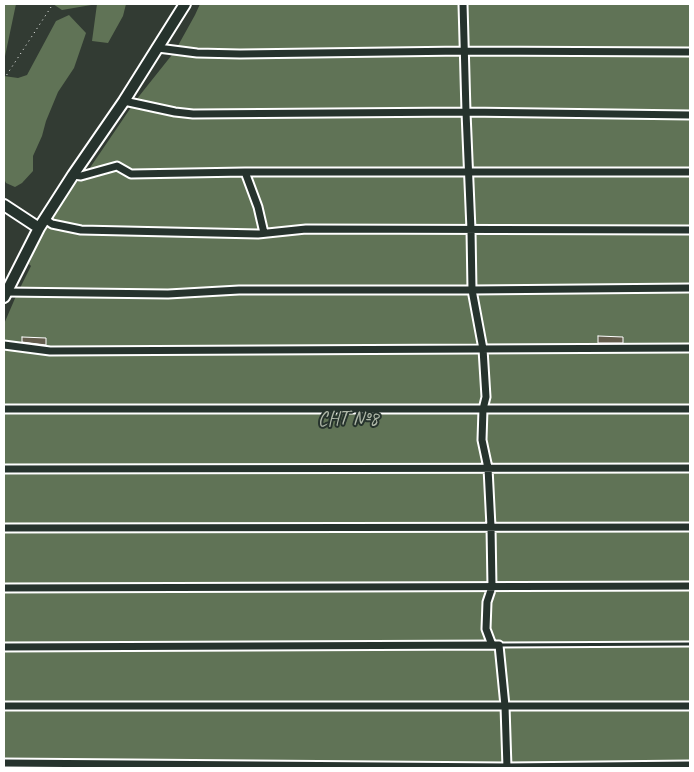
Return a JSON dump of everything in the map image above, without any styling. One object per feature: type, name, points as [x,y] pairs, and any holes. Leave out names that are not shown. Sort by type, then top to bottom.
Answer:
[{"type":"main road","points":[[5,295],[42,224],[73,174],[124,101],[186,4]]},
{"type":"main road","points":[[4,205],[42,224]]},
{"type":"street","points":[[463,4],[472,290],[483,349],[486,398],[483,409],[482,440],[488,468],[491,527],[492,587],[487,602],[486,629],[496,645],[505,706],[507,768]]},
{"type":"street","points":[[158,48],[197,53],[240,54],[464,51],[690,52]]},
{"type":"street","points":[[124,101],[193,114],[466,112],[690,115]]},
{"type":"street","points":[[73,174],[81,176],[117,166],[131,174],[245,172],[690,172]]},
{"type":"street","points":[[245,172],[258,207],[264,233]]},
{"type":"street","points":[[42,224],[52,224],[81,230],[264,233],[306,229],[690,230]]},
{"type":"street","points":[[5,295],[168,294],[239,290],[690,288]]},
{"type":"street","points":[[4,345],[50,351],[690,348]]},
{"type":"street","points":[[4,409],[690,410]]},
{"type":"street","points":[[4,469],[690,468]]},
{"type":"street","points":[[4,528],[690,527]]},
{"type":"street","points":[[4,588],[690,586]]},
{"type":"street","points":[[4,647],[496,645]]},
{"type":"street","points":[[4,706],[690,706]]},
{"type":"street","points":[[4,763],[507,768],[690,765]]},
{"type":"lane","points":[[496,645],[690,644]]},
{"type":"path","points":[[4,79],[53,4]]},
{"type":"green space","points":[[4,4],[16,4],[4,61]]},
{"type":"green space","points":[[53,4],[97,4],[62,10]]},
{"type":"green space","points":[[97,4],[126,4],[123,16],[108,43],[92,41]]},
{"type":"green space","name":"СНТ №8","points":[[200,4],[690,4],[690,768],[4,768],[4,324],[31,266],[29,264],[53,210],[72,186],[81,181],[136,100],[175,51]]},
{"type":"green space","points":[[69,15],[86,33],[74,68],[58,92],[46,121],[33,156],[33,171],[22,183],[15,187],[6,183],[4,179],[4,76],[18,78],[27,75],[56,21]]},
{"type":"building","points":[[598,336],[623,337],[623,343],[598,343]]},
{"type":"building","points":[[22,337],[46,338],[46,345],[22,342]]}]
